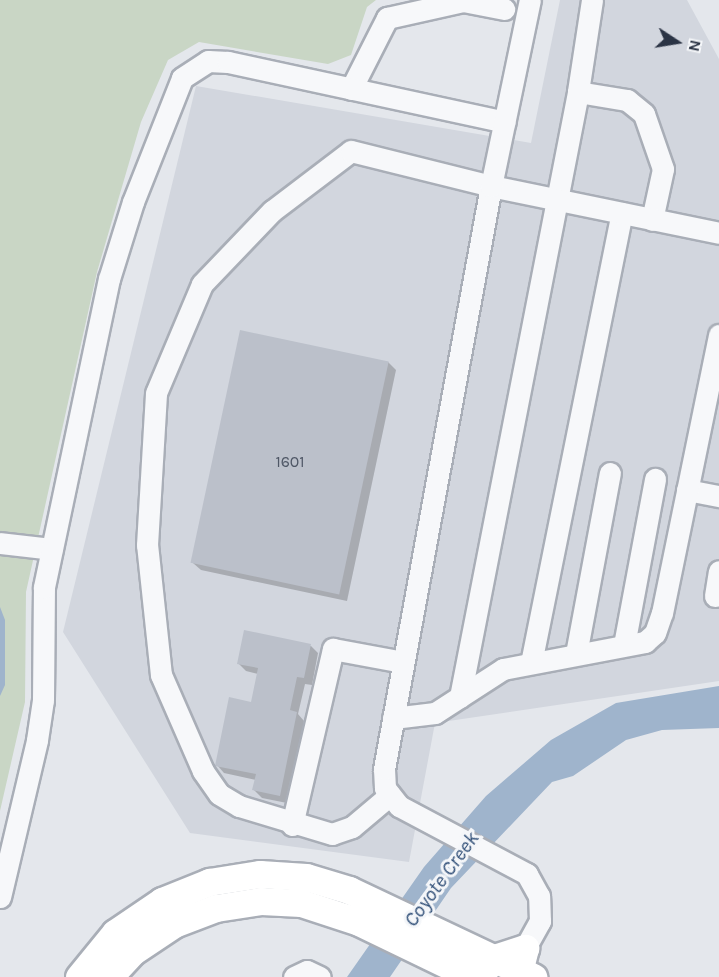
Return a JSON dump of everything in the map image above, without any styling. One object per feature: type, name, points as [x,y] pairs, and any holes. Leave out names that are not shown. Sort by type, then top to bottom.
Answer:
[{"type":"main road","points":[[83,975],[115,933],[138,915],[185,889],[209,882],[260,874],[306,877],[366,911],[487,968],[524,968]]},
{"type":"main road","points":[[109,977],[153,936],[216,908],[261,901],[292,902],[366,911]]},
{"type":"main road","points":[[439,947],[473,977]]},
{"type":"lane","points":[[524,968],[540,921],[539,897],[527,874],[502,858],[422,820],[399,806],[385,788],[384,769],[491,186],[530,0]]},
{"type":"lane","points":[[460,697],[554,199],[578,92],[592,0]]},
{"type":"lane","points":[[351,89],[387,18],[451,1],[508,4],[506,20],[523,33]]},
{"type":"lane","points":[[0,897],[37,740],[43,700],[44,587],[109,279],[133,202],[182,78],[208,61],[228,62],[505,122]]},
{"type":"lane","points":[[578,92],[627,100],[644,114],[663,169],[652,220]]},
{"type":"lane","points":[[390,795],[352,827],[332,834],[292,825],[219,794],[203,771],[161,675],[147,544],[156,393],[202,284],[272,211],[351,151],[491,186],[719,233]]},
{"type":"lane","points":[[531,663],[622,213]]},
{"type":"lane","points":[[393,718],[435,713],[503,669],[645,642],[655,633],[662,613],[719,335]]},
{"type":"lane","points":[[576,654],[610,473]]},
{"type":"lane","points":[[624,645],[656,479]]},
{"type":"lane","points":[[687,490],[719,496]]},
{"type":"lane","points":[[0,543],[52,549]]},
{"type":"lane","points":[[714,596],[719,571]]},
{"type":"lane","points":[[292,825],[333,649],[403,662]]},
{"type":"lane","points":[[294,977],[307,971],[320,977]]},
{"type":"shaded area","points":[[560,0],[687,0],[719,59],[719,681],[435,723],[409,862],[190,833],[63,632],[196,86],[531,143]]},
{"type":"green space","points":[[0,0],[376,0],[367,7],[351,55],[328,64],[199,42],[168,60],[141,122],[97,272],[26,592],[25,702],[0,811]]},
{"type":"water","points":[[0,607],[5,620],[5,685],[0,696]]},
{"type":"water","name":"Coyote Creek","points":[[719,686],[719,728],[662,730],[626,740],[573,776],[552,782],[451,888],[390,977],[347,977],[424,867],[486,796],[551,740],[616,703]]},
{"type":"building","points":[[240,330],[389,362],[339,594],[191,563]]},
{"type":"building","points":[[244,630],[311,644],[304,678],[297,677],[290,710],[297,712],[280,796],[252,790],[256,774],[215,766],[229,697],[251,702],[258,668],[237,664]]}]
